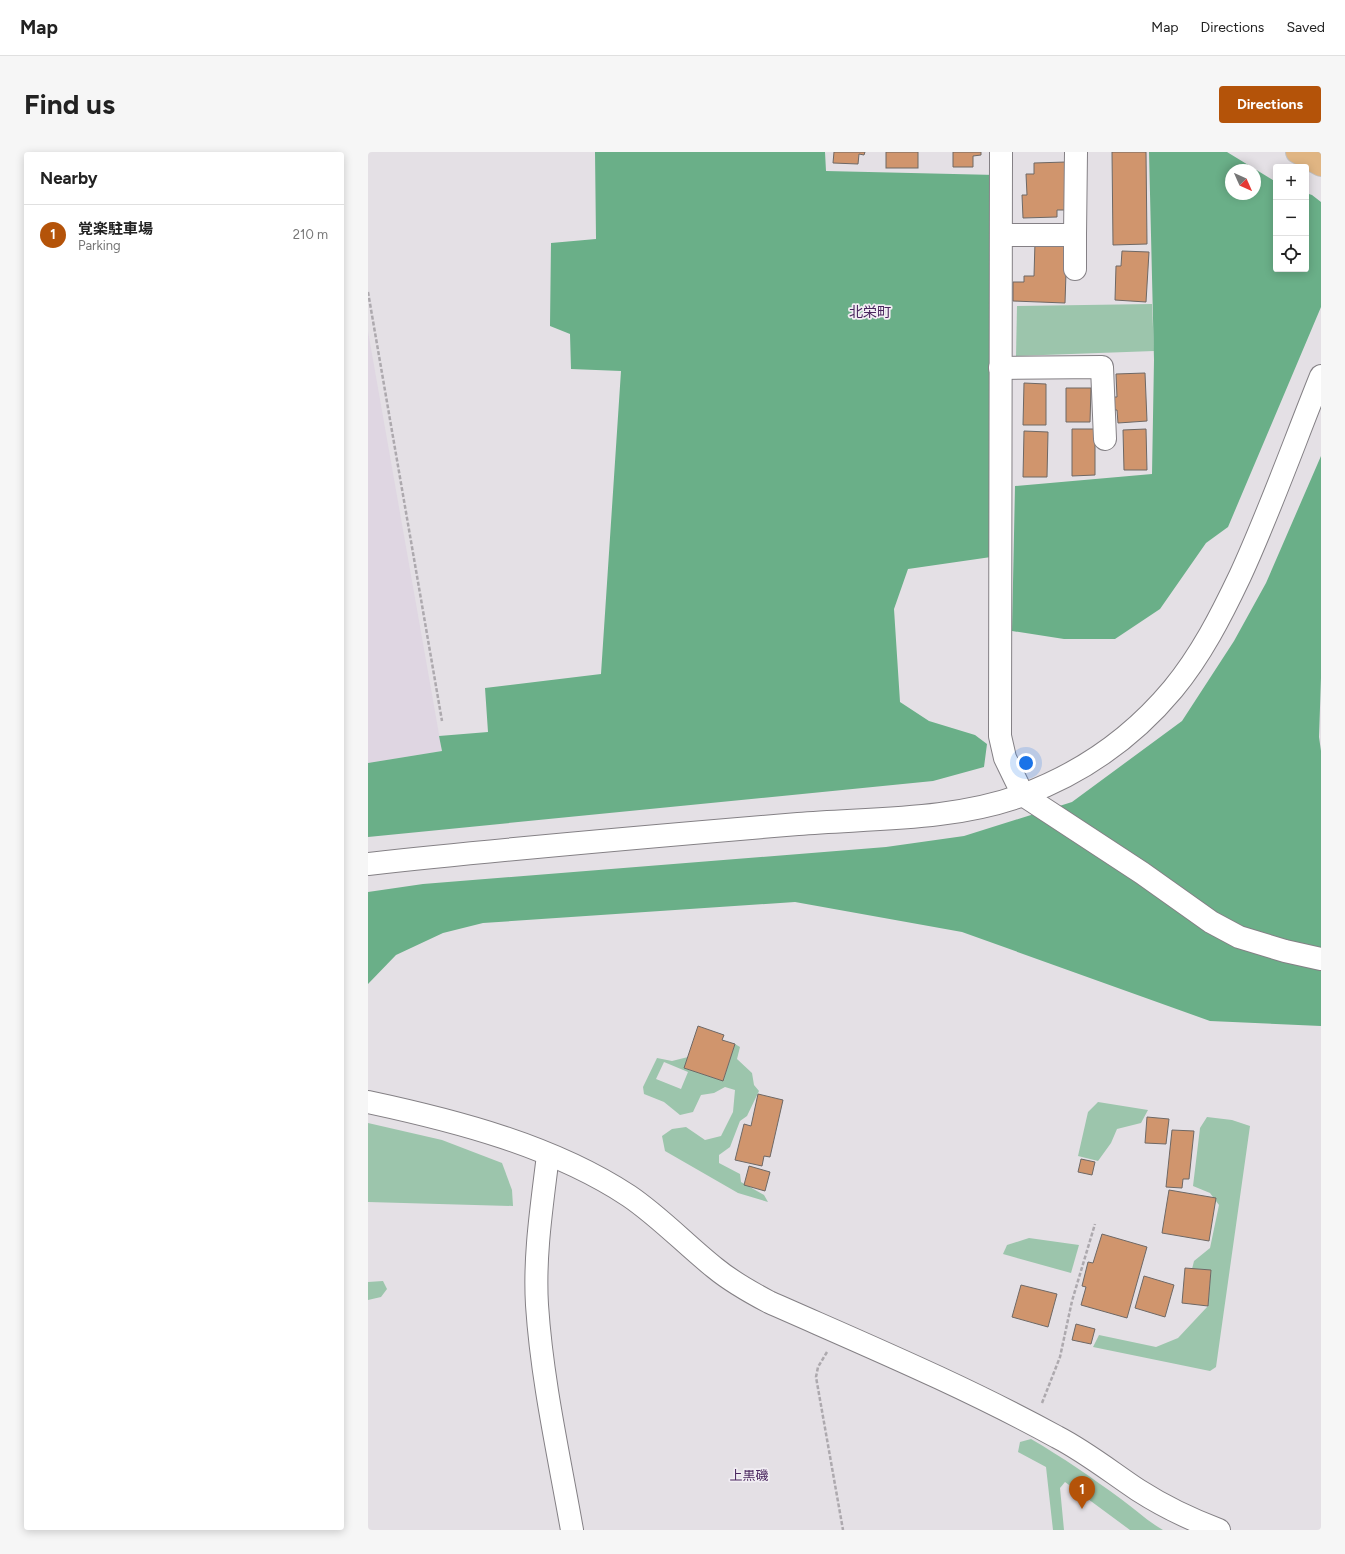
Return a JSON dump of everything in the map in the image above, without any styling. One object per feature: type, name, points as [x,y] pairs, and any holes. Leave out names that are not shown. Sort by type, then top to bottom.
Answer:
[{"type":"main road","points":[[1297,152],[1321,165]]},
{"type":"street","points":[[1001,152],[1000,736],[1005,758],[1023,795],[1142,873],[1211,922],[1239,938],[1321,959]]},
{"type":"street","points":[[1074,268],[1076,152]]},
{"type":"street","points":[[1001,235],[1075,235]]},
{"type":"street","points":[[1000,368],[1102,367],[1105,439]]},
{"type":"street","points":[[368,864],[458,854],[799,824],[921,815],[975,809],[1023,795],[1088,765],[1139,726],[1174,688],[1208,641],[1258,538],[1316,401],[1321,376]]},
{"type":"street","points":[[368,1102],[426,1114],[487,1133],[577,1166],[630,1197],[715,1268],[740,1286],[769,1302],[991,1402],[1092,1457],[1150,1497],[1217,1530]]},
{"type":"street","points":[[548,1155],[537,1250],[537,1305],[543,1361],[572,1530]]},
{"type":"path","points":[[368,292],[442,721]]},
{"type":"path","points":[[1033,1424],[1060,1357],[1072,1301],[1095,1224]]},
{"type":"path","points":[[842,1335],[824,1355],[818,1367],[816,1377],[843,1530]]},
{"type":"shaded area","points":[[368,331],[442,751],[368,763]]},
{"type":"green space","points":[[595,152],[825,152],[826,171],[996,175],[991,557],[908,569],[894,609],[900,702],[929,721],[975,735],[987,744],[984,767],[933,781],[368,837],[368,763],[442,751],[439,736],[488,732],[485,688],[601,674],[621,371],[571,369],[570,334],[550,326],[551,243],[596,239]]},
{"type":"green space","points":[[1149,152],[1227,152],[1247,164],[1225,164],[1225,200],[1261,200],[1261,173],[1273,180],[1273,272],[1309,272],[1309,194],[1321,202],[1321,307],[1228,527],[1206,543],[1160,609],[1115,639],[1064,639],[1012,631],[1015,486],[1152,474],[1154,360]]},
{"type":"green space","points":[[1152,304],[1154,351],[1016,356],[1017,306]]},
{"type":"green space","points":[[1321,456],[1321,678],[1319,737],[1321,751],[1321,1026],[1210,1021],[962,932],[795,902],[483,923],[443,933],[396,955],[368,984],[368,892],[423,884],[886,847],[964,836],[1072,802],[1182,721],[1234,641],[1266,583]]},
{"type":"green space","points":[[735,1044],[740,1047],[737,1059],[752,1073],[754,1085],[759,1091],[747,1116],[740,1121],[730,1147],[719,1155],[719,1163],[740,1174],[741,1182],[764,1195],[768,1202],[738,1193],[665,1151],[662,1136],[672,1129],[686,1127],[705,1140],[721,1136],[733,1112],[735,1090],[725,1087],[714,1093],[701,1095],[693,1112],[680,1115],[664,1102],[644,1094],[643,1087],[657,1058],[672,1061],[688,1057],[685,1068],[723,1081]],"holes":[[[664,1062],[688,1072],[681,1089],[656,1079]]]},
{"type":"green space","points":[[1098,1102],[1148,1110],[1141,1123],[1117,1129],[1111,1143],[1098,1161],[1078,1156],[1088,1112]]},
{"type":"green space","points":[[1207,1117],[1232,1120],[1250,1126],[1216,1367],[1210,1371],[1093,1347],[1099,1335],[1156,1347],[1178,1338],[1208,1306],[1211,1270],[1192,1269],[1194,1261],[1210,1248],[1219,1205],[1210,1193],[1193,1186],[1200,1128]]},
{"type":"green space","points":[[368,1123],[442,1140],[502,1163],[512,1190],[513,1206],[368,1202]]},
{"type":"green space","points":[[1029,1238],[1079,1245],[1071,1273],[1003,1254],[1007,1245]]},
{"type":"green space","points":[[383,1281],[387,1289],[381,1297],[368,1300],[368,1282]]},
{"type":"green space","points":[[1031,1439],[1088,1475],[1163,1530],[1130,1530],[1065,1482],[1060,1488],[1064,1530],[1053,1530],[1046,1467],[1018,1452],[1020,1442]]},
{"type":"building","points":[[834,152],[865,152],[864,155],[859,154],[858,164],[833,163]]},
{"type":"building","points":[[886,152],[918,152],[918,168],[886,168]]},
{"type":"building","points":[[953,152],[981,152],[981,155],[973,156],[973,167],[953,167]]},
{"type":"building","points":[[1112,152],[1146,152],[1147,244],[1113,245]]},
{"type":"building","points":[[1066,162],[1067,210],[1057,210],[1057,217],[1023,218],[1022,195],[1027,195],[1026,174],[1034,174],[1034,163]]},
{"type":"building","points":[[1035,242],[1067,243],[1065,303],[1013,301],[1013,282],[1024,282],[1024,276],[1034,276]]},
{"type":"building","points":[[1122,251],[1149,252],[1146,302],[1115,300],[1116,266],[1121,266]]},
{"type":"building","points":[[1145,373],[1147,421],[1118,423],[1117,410],[1113,410],[1112,397],[1117,397],[1116,374]]},
{"type":"building","points":[[1024,383],[1046,384],[1046,425],[1023,425]]},
{"type":"building","points":[[1066,388],[1091,388],[1090,422],[1066,422]]},
{"type":"building","points":[[1072,429],[1095,429],[1095,475],[1072,476]]},
{"type":"building","points":[[1146,429],[1147,470],[1124,470],[1123,430]]},
{"type":"building","points":[[1024,431],[1048,432],[1047,477],[1023,477]]},
{"type":"building","points":[[698,1026],[724,1035],[722,1040],[735,1044],[723,1081],[684,1068]]},
{"type":"building","points":[[758,1094],[783,1100],[770,1157],[764,1156],[762,1166],[735,1160],[744,1124],[751,1126]]},
{"type":"building","points":[[1147,1117],[1169,1119],[1166,1144],[1145,1143]]},
{"type":"building","points":[[1172,1130],[1194,1131],[1189,1179],[1183,1179],[1182,1188],[1166,1187]]},
{"type":"building","points":[[1081,1159],[1095,1162],[1092,1175],[1078,1172]]},
{"type":"building","points":[[749,1166],[770,1172],[765,1191],[744,1185]]},
{"type":"building","points":[[1169,1190],[1216,1198],[1209,1241],[1162,1233]]},
{"type":"building","points":[[1102,1234],[1147,1247],[1127,1318],[1081,1305],[1086,1287],[1082,1286],[1088,1262],[1093,1263]]},
{"type":"building","points":[[1185,1268],[1211,1270],[1208,1306],[1182,1303]]},
{"type":"building","points":[[1144,1276],[1174,1285],[1165,1317],[1135,1308]]},
{"type":"building","points":[[1021,1285],[1057,1294],[1048,1327],[1012,1317]]},
{"type":"building","points":[[1076,1324],[1095,1329],[1091,1344],[1072,1340]]},
{"type":"place","name":"覚楽駐車場","points":[[1082,1509]]},
{"type":"district","name":"北栄町","points":[[870,312]]},
{"type":"district","name":"上黒磯","points":[[749,1475]]}]
